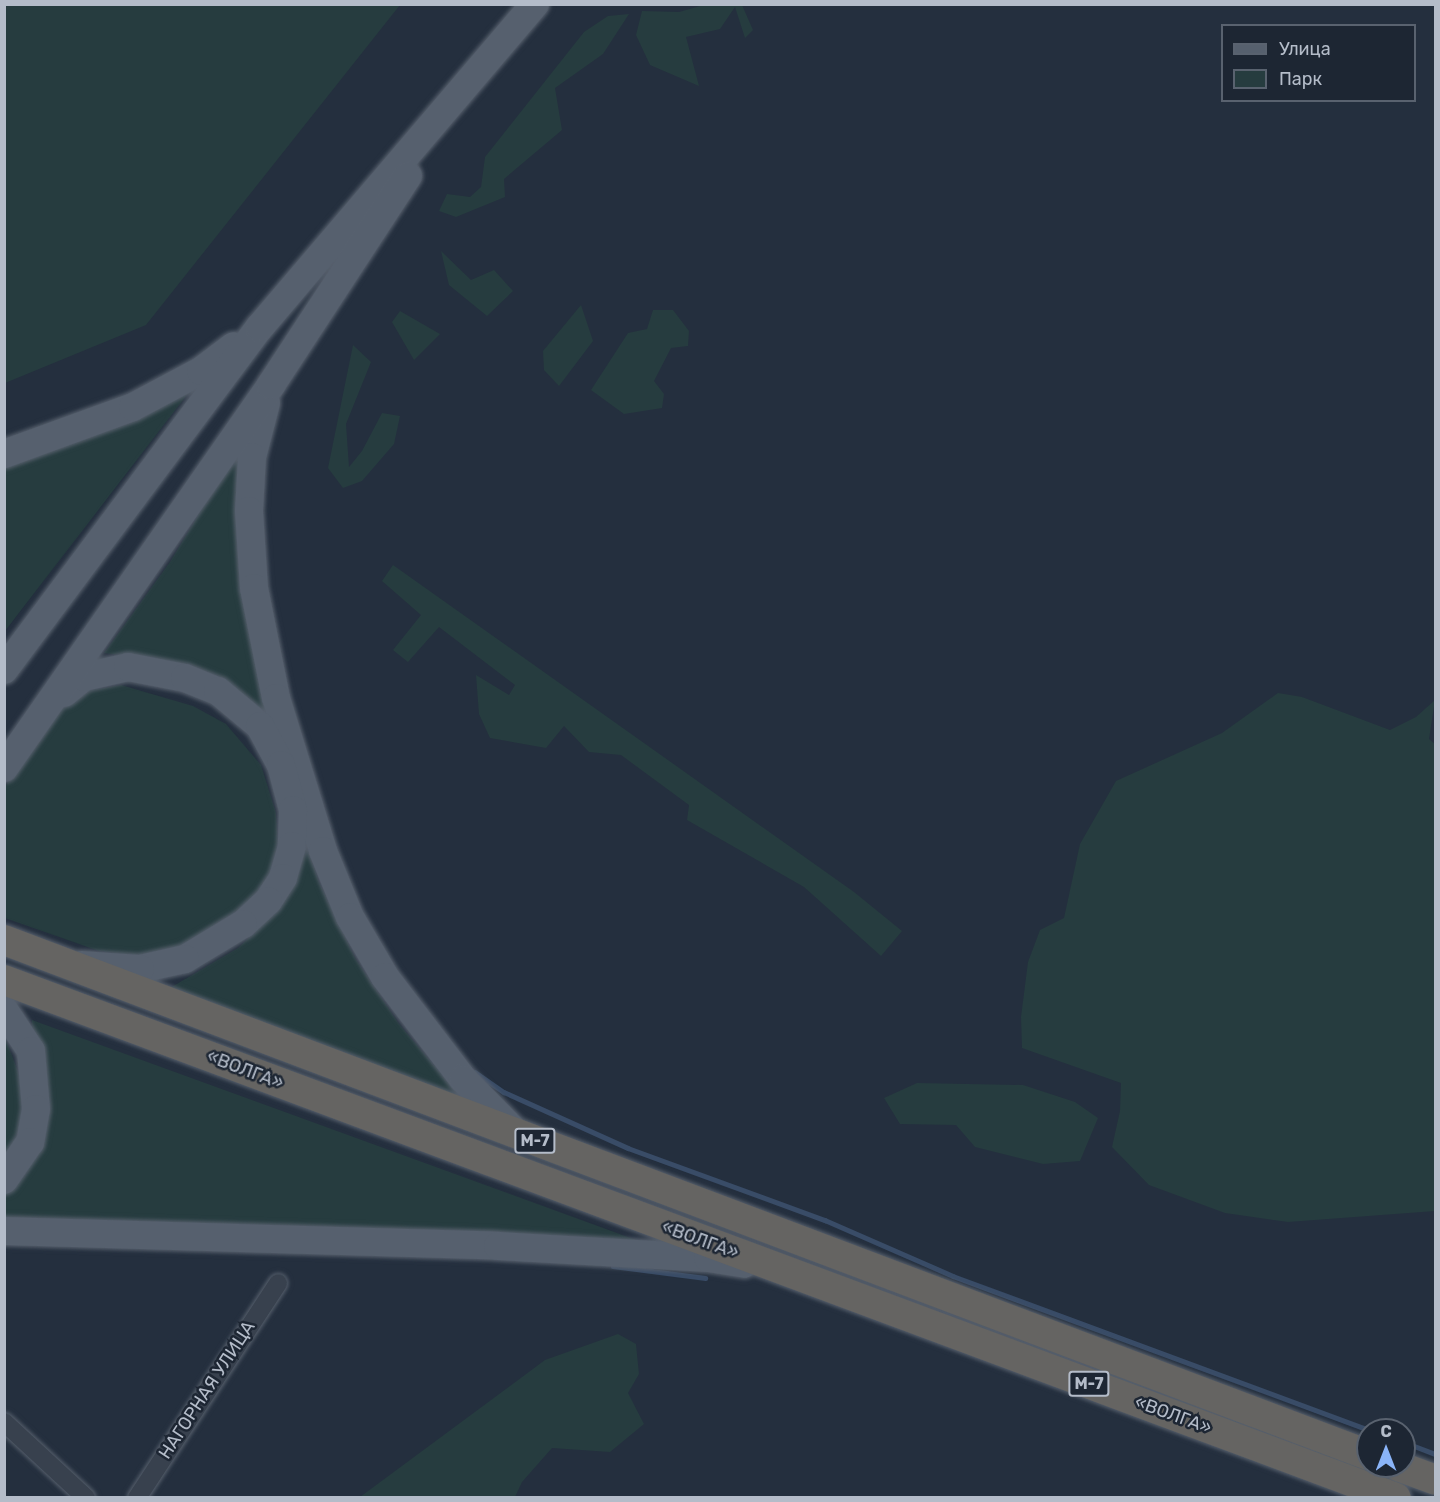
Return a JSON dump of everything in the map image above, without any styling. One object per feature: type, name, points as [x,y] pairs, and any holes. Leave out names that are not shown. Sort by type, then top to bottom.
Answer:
[{"type":"highway","name":"«ВОЛГА»","points":[[4,940],[1356,1450]]},
{"type":"highway","name":"«ВОЛГА»","points":[[4,980],[1396,1497]]},
{"type":"highway","points":[[1416,1473],[1436,1480]]},
{"type":"main road","points":[[4,670],[260,327],[535,4]]},
{"type":"main road","points":[[4,768],[53,701],[271,384],[480,66]]},
{"type":"main road","points":[[4,454],[133,406],[201,371],[260,327]]},
{"type":"main road","points":[[271,384],[252,457],[249,511],[254,588],[276,698],[323,851],[350,917],[385,977],[463,1079],[516,1133]]},
{"type":"main road","points":[[53,701],[84,677],[129,667],[185,678],[218,691],[260,726],[281,765],[293,810],[292,846],[283,878],[268,901],[219,942],[185,959],[140,969],[68,964]]},
{"type":"main road","points":[[4,1010],[31,1051],[36,1109],[30,1142],[4,1180]]},
{"type":"main road","points":[[4,1231],[585,1250],[708,1258],[783,1271]]},
{"type":"street","name":"НАГОРНАЯ УЛИЦА","points":[[137,1497],[278,1283]]},
{"type":"street","points":[[4,1422],[86,1497]]},
{"type":"green space","points":[[5,4],[400,5],[146,325],[5,383]]},
{"type":"green space","points":[[707,4],[742,5],[753,30],[745,38],[735,7],[720,29],[686,37],[699,86],[650,65],[636,35],[642,11],[679,12]]},
{"type":"green space","points":[[629,14],[603,54],[555,88],[562,130],[504,179],[505,197],[456,217],[439,211],[447,194],[470,197],[481,187],[485,157],[584,32],[608,16]]},
{"type":"green space","points":[[441,251],[471,280],[494,270],[513,291],[487,316],[449,285]]},
{"type":"green space","points":[[581,305],[593,341],[559,386],[544,370],[543,351]]},
{"type":"green space","points":[[653,310],[673,310],[689,331],[688,346],[671,348],[654,381],[664,394],[662,408],[624,414],[591,390],[628,333],[647,329]]},
{"type":"green space","points":[[400,311],[440,334],[414,360],[392,322]]},
{"type":"green space","points":[[353,345],[371,362],[346,424],[349,467],[362,451],[382,413],[400,416],[394,444],[362,481],[343,488],[328,468]]},
{"type":"green space","points":[[193,387],[5,631],[5,462]]},
{"type":"green space","points":[[253,424],[279,743],[152,659],[104,653],[170,562]]},
{"type":"green space","points":[[393,565],[854,892],[902,931],[881,956],[804,887],[687,820],[689,805],[621,755],[589,752],[564,726],[546,748],[490,738],[479,714],[476,675],[509,695],[515,685],[439,627],[408,662],[393,650],[421,615],[382,581]]},
{"type":"green space","points":[[121,685],[193,706],[226,724],[261,765],[276,813],[278,844],[266,885],[243,916],[158,958],[99,951],[5,918],[5,787],[59,710],[80,692]]},
{"type":"green space","points":[[1278,693],[1302,697],[1390,730],[1416,717],[1435,700],[1429,739],[1436,745],[1435,1211],[1288,1222],[1225,1213],[1149,1185],[1112,1147],[1120,1111],[1121,1083],[1022,1048],[1021,1017],[1028,962],[1040,930],[1064,918],[1080,844],[1116,781],[1222,733]]},
{"type":"green space","points":[[302,833],[319,882],[355,958],[399,1024],[461,1097],[170,988],[238,948],[266,921]]},
{"type":"green space","points":[[32,1020],[647,1244],[5,1221],[5,1192],[21,1176]]},
{"type":"green space","points":[[4,1035],[24,1087],[18,1149],[4,1168]]},
{"type":"green space","points":[[917,1083],[1023,1085],[1075,1102],[1098,1118],[1080,1161],[1043,1164],[975,1147],[956,1125],[900,1124],[884,1098]]},
{"type":"green space","points":[[618,1334],[636,1344],[639,1374],[628,1393],[644,1424],[610,1452],[552,1448],[522,1482],[515,1497],[360,1497],[545,1360]]},
{"type":"waterway","points":[[475,1072],[504,1092],[628,1148],[825,1220],[953,1276],[1356,1425]]},
{"type":"waterway","points":[[613,1266],[705,1278]]},
{"type":"waterway","points":[[1416,1446],[1436,1454]]}]
